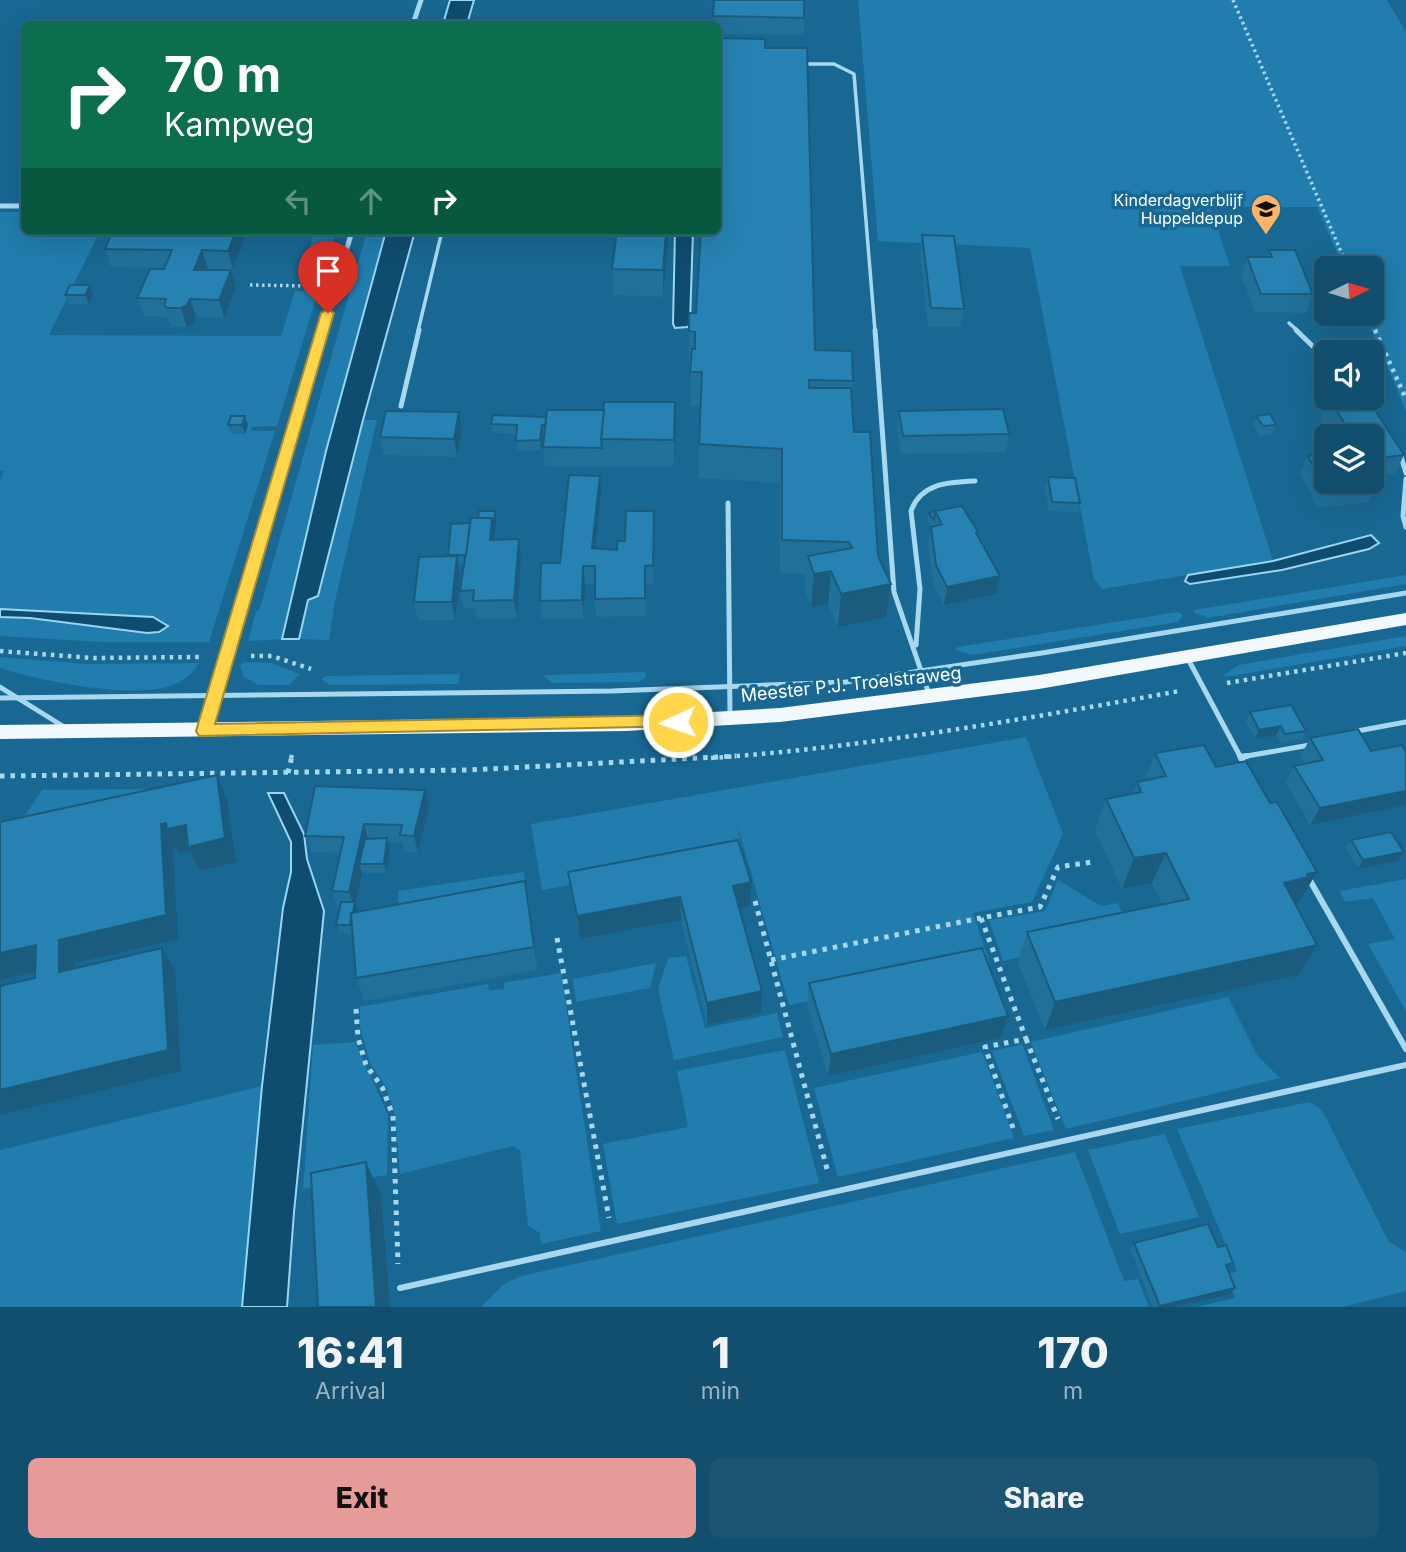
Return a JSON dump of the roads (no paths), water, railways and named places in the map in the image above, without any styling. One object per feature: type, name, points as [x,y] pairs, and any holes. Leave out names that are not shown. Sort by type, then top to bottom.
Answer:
[{"type":"main road","name":"Meester P.J. Troelstraweg","points":[[0,732],[626,724],[730,719],[930,697],[1406,619]]},
{"type":"street","points":[[414,21],[421,0]]},
{"type":"street","points":[[0,206],[21,206]]},
{"type":"street","points":[[205,731],[351,235]]},
{"type":"lane","points":[[795,64],[834,64],[853,74],[877,350],[894,592],[930,697]]},
{"type":"lane","points":[[401,406],[441,235]]},
{"type":"lane","points":[[1289,323],[1314,347]]},
{"type":"lane","points":[[1399,450],[1406,473]]},
{"type":"lane","points":[[1406,479],[1403,516],[1406,527]]},
{"type":"lane","points":[[915,649],[920,589],[911,511],[913,502],[919,494],[934,486],[975,481]]},
{"type":"lane","points":[[728,503],[730,719]]},
{"type":"lane","name":"Meester P.J. Troelstraweg","points":[[0,698],[729,688],[846,682],[1406,593]]},
{"type":"lane","points":[[1187,657],[1251,776]]},
{"type":"lane","points":[[0,687],[72,731]]},
{"type":"lane","points":[[1345,736],[1356,730],[1406,722]]},
{"type":"lane","points":[[1241,757],[1320,744]]},
{"type":"lane","points":[[1304,870],[1406,1049]]},
{"type":"lane","points":[[400,1288],[613,1243],[1406,1065]]},
{"type":"place","name":"Kinderdagverblijf Huppeldepup","points":[[1266,236]]}]
